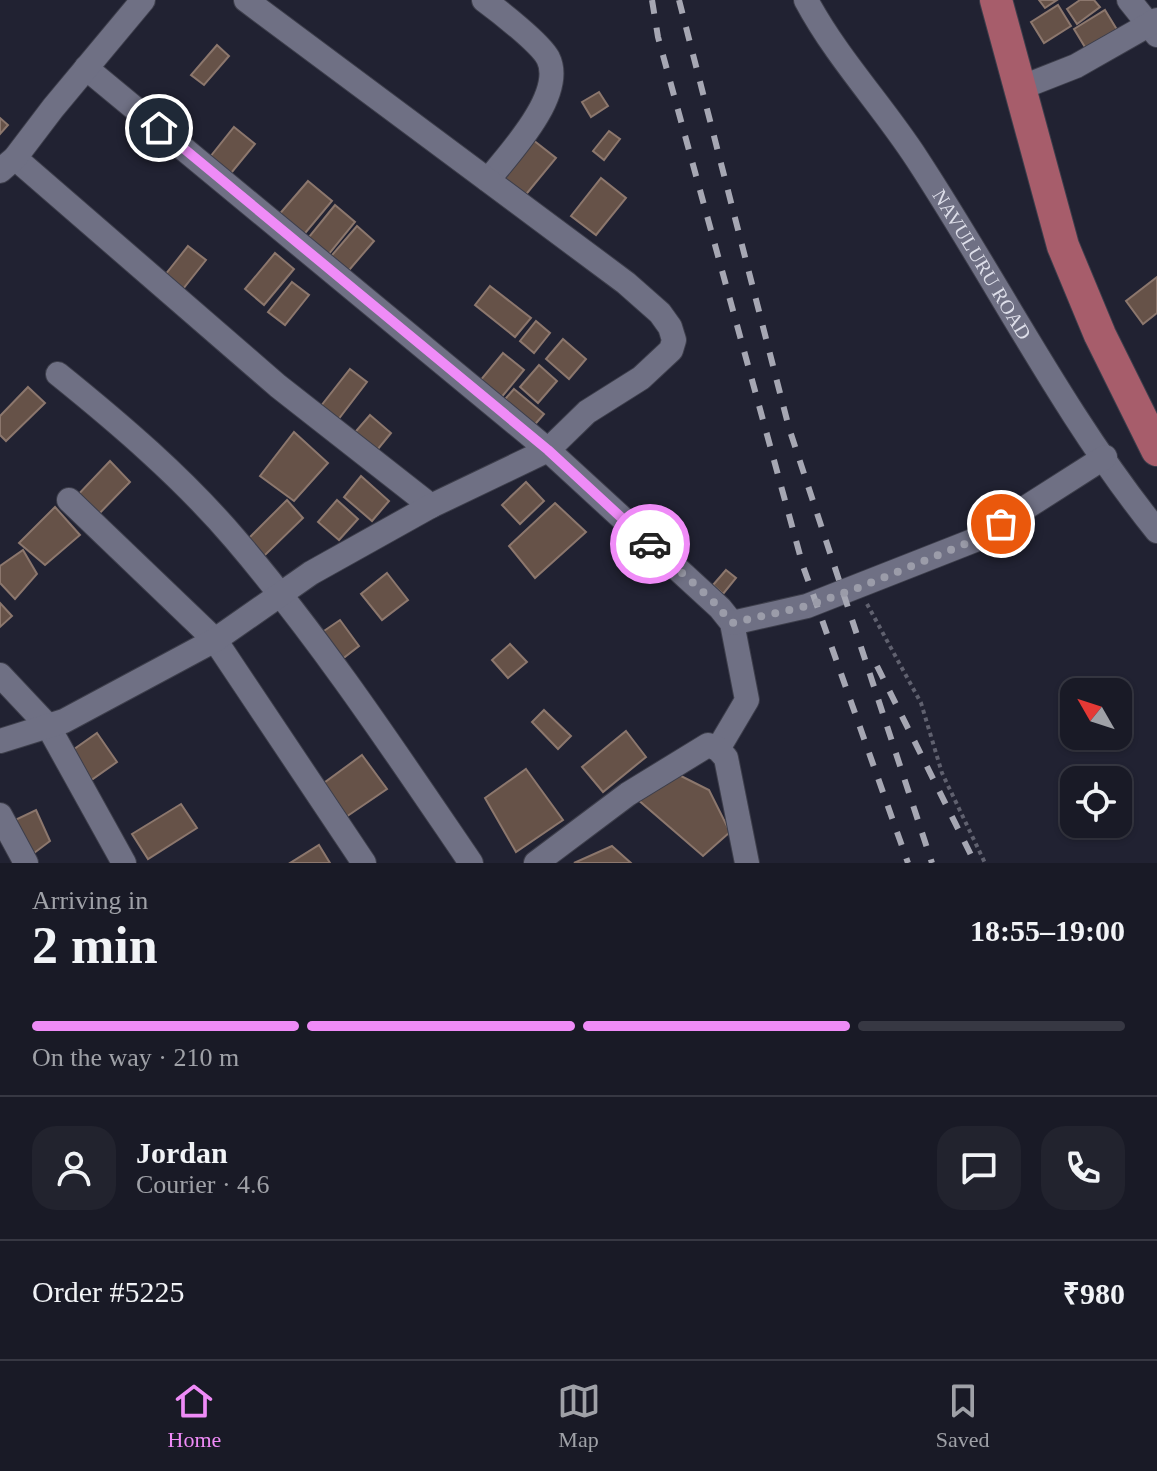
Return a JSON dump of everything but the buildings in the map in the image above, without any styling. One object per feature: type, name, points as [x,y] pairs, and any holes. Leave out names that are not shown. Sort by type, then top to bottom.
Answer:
[{"type":"main road","points":[[996,0],[1063,246],[1100,335],[1157,450]]},
{"type":"street","points":[[143,0],[8,165],[278,386],[431,506]]},
{"type":"street","points":[[0,741],[64,721],[215,640],[311,573],[431,506],[512,470],[548,450],[587,412],[663,360],[671,350],[674,340],[670,327],[660,313],[626,283],[246,0]]},
{"type":"street","points":[[484,0],[546,54],[551,67],[550,84],[542,108],[488,180]]},
{"type":"street","name":"NAVULURU ROAD","points":[[806,0],[823,32],[916,157],[1105,457],[1157,531]]},
{"type":"street","points":[[1020,88],[1076,66],[1154,26],[1129,0]]},
{"type":"street","points":[[86,68],[548,450],[712,600],[732,623],[747,700],[718,749]]},
{"type":"street","points":[[58,374],[111,417],[234,537],[393,748],[471,863]]},
{"type":"street","points":[[732,623],[807,606],[975,540],[1105,457]]},
{"type":"street","points":[[69,500],[215,640],[364,863]]},
{"type":"street","points":[[0,675],[48,726],[124,863]]},
{"type":"street","points":[[536,863],[628,794],[708,745],[718,749],[726,758],[747,863]]},
{"type":"street","points":[[0,815],[26,863]]},
{"type":"path","points":[[858,588],[921,703],[942,773],[985,863]]},
{"type":"railway","points":[[652,0],[658,37],[803,566],[908,863]]},
{"type":"railway","points":[[679,0],[789,428],[932,863]]},
{"type":"railway","points":[[877,666],[975,863]]},
{"type":"way so far","points":[[650,544],[712,600],[732,623],[807,606],[858,588],[975,540],[1001,524]]},
{"type":"route","points":[[159,128],[548,450],[650,544]]}]
